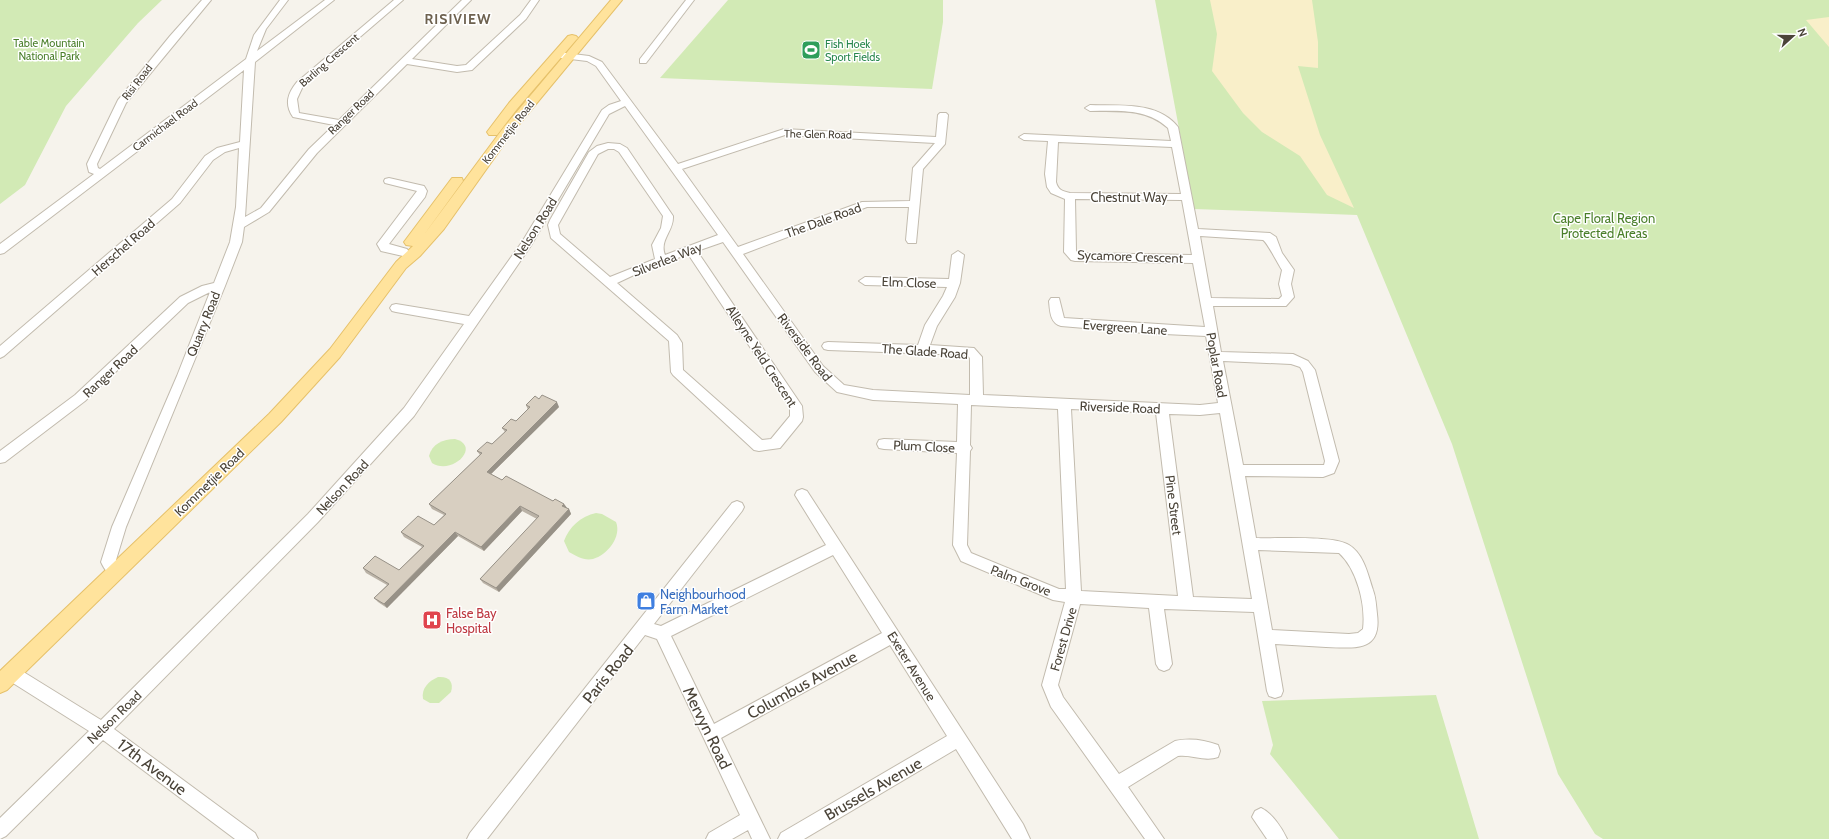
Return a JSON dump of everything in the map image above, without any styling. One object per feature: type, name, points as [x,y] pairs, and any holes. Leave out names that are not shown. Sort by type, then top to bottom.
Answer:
[{"type":"main road","name":"Kommetjie Road","points":[[6,679],[276,418],[335,353],[513,106],[605,0]]},
{"type":"main road","name":"Kommetjie Road","points":[[402,259],[414,255],[493,150],[617,0]]},
{"type":"street","name":"Risi Road","points":[[101,173],[93,170],[92,164],[121,102],[173,38],[208,0]]},
{"type":"street","name":"Quarry Road","points":[[117,572],[108,562],[119,527],[234,249],[239,225],[243,144],[253,49],[259,34],[284,0]]},
{"type":"street","name":"Carmichael Road","points":[[0,250],[330,0]]},
{"type":"street","name":"Barling Crescent","points":[[339,123],[296,115],[293,106],[294,92],[399,0]]},
{"type":"street","name":"Ranger Road","points":[[239,225],[265,210],[313,150],[466,0]]},
{"type":"street","points":[[404,61],[457,69],[469,68],[523,16],[535,0]]},
{"type":"street","points":[[643,62],[690,0]]},
{"type":"street","name":"Riverside Road","points":[[557,55],[589,60],[599,64],[676,168],[819,368],[834,384],[841,388],[859,394],[1064,405],[1200,410],[1225,407]]},
{"type":"street","name":"Nelson Road","points":[[0,830],[102,730],[340,490],[409,412],[526,244],[605,112],[612,107],[627,102]]},
{"type":"street","name":"Poplar Road","points":[[1090,108],[1155,113],[1166,118],[1173,127],[1188,197],[1275,691]]},
{"type":"street","points":[[912,240],[918,168],[938,148],[941,140],[943,115]]},
{"type":"street","name":"The Glen Road","points":[[676,168],[784,132],[941,140]]},
{"type":"street","points":[[1024,137],[1177,144]]},
{"type":"street","points":[[1053,138],[1050,184],[1055,192],[1070,196]]},
{"type":"street","name":"Herschel Road","points":[[0,353],[176,201],[209,158],[221,150],[243,144]]},
{"type":"street","name":"Alleyne Yeld Crescent","points":[[661,260],[656,246],[660,237],[668,226],[668,216],[619,146],[607,146],[594,152],[555,220],[553,225],[555,235],[674,338],[676,343],[677,372],[759,446],[775,444],[797,417],[796,406],[691,250]]},
{"type":"street","points":[[389,181],[420,188],[422,191],[421,195],[383,244],[385,248],[402,259]]},
{"type":"street","name":"Chestnut Way","points":[[1070,196],[1188,197]]},
{"type":"street","name":"Sycamore Crescent","points":[[1070,196],[1070,252],[1075,257],[1198,259]]},
{"type":"street","name":"The Dale Road","points":[[736,252],[866,204],[914,204]]},
{"type":"street","points":[[1194,232],[1266,236],[1272,240],[1277,254],[1288,270],[1285,284],[1288,297],[1282,303],[1206,302]]},
{"type":"street","name":"Silverlea Way","points":[[610,282],[661,260],[724,237]]},
{"type":"street","points":[[922,349],[931,325],[949,296],[954,284],[958,255]]},
{"type":"street","name":"Elm Close","points":[[865,281],[954,284]]},
{"type":"street","name":"Ranger Road","points":[[0,458],[80,398],[184,300],[206,289],[219,286]]},
{"type":"street","name":"Evergreen Lane","points":[[1056,301],[1057,318],[1061,322],[1144,329],[1211,332]]},
{"type":"street","points":[[396,308],[473,321]]},
{"type":"street","name":"The Glade Road","points":[[828,346],[963,350],[974,354],[977,360],[971,400]]},
{"type":"street","points":[[1216,356],[1293,359],[1304,364],[1309,370],[1332,461],[1329,469],[1323,472],[1237,470]]},
{"type":"street","name":"Palm Grove","points":[[971,400],[965,448],[960,545],[966,557],[1058,595],[1260,606]]},
{"type":"street","name":"Forest Drive","points":[[1064,405],[1074,597],[1050,685],[1057,702],[1155,839]]},
{"type":"street","name":"Pine Street","points":[[1162,408],[1186,602]]},
{"type":"street","name":"Plum Close","points":[[884,444],[965,448]]},
{"type":"street","name":"Exeter Avenue","points":[[802,495],[893,635],[1017,830],[1021,839]]},
{"type":"street","name":"Paris Road","points":[[476,839],[738,507]]},
{"type":"street","points":[[1250,544],[1336,546],[1352,556],[1357,565],[1368,596],[1371,624],[1370,632],[1361,640],[1349,641],[1266,637]]},
{"type":"street","points":[[644,628],[662,634],[836,547]]},
{"type":"street","points":[[1156,601],[1164,664]]},
{"type":"street","name":"Mervyn Road","points":[[662,634],[761,839]]},
{"type":"street","name":"Columbus Avenue","points":[[711,735],[893,635]]},
{"type":"street","name":"17th Avenue","points":[[6,679],[102,730],[249,839]]},
{"type":"street","name":"Brussels Avenue","points":[[787,839],[958,738]]},
{"type":"street","points":[[1116,785],[1175,749],[1185,747],[1212,751]]},
{"type":"street","points":[[1261,817],[1278,839]]},
{"type":"street","points":[[715,839],[751,818]]},
{"type":"green space","name":"Table Mountain National Park","points":[[0,0],[162,0],[138,23],[66,106],[25,185],[0,204]]},
{"type":"green space","name":"Fish Hoek Sport Fields","points":[[728,0],[943,0],[943,22],[932,89],[660,78]]},
{"type":"green space","name":"Cape Floral Region Protected Areas","points":[[1155,0],[1829,0],[1829,839],[1603,839],[1595,834],[1558,774],[1452,444],[1357,215],[1194,209]]},
{"type":"green space","points":[[455,439],[463,443],[466,448],[465,453],[461,458],[448,466],[440,466],[432,463],[429,456],[435,445],[442,441]]},
{"type":"green space","points":[[591,514],[602,514],[616,522],[617,534],[612,545],[603,554],[593,559],[583,559],[569,552],[564,541],[569,531],[576,523]]},
{"type":"green space","points":[[438,677],[450,680],[452,685],[451,692],[439,703],[430,703],[423,699],[423,691],[426,685]]},
{"type":"green space","points":[[1436,695],[1479,839],[1339,839],[1270,754],[1273,745],[1262,701]]},
{"type":"sand","points":[[1210,0],[1312,0],[1318,42],[1318,68],[1298,66],[1320,135],[1354,208],[1327,195],[1300,156],[1262,132],[1243,113],[1212,71],[1217,34]]},
{"type":"sand","points":[[1829,17],[1829,47],[1806,20]]},
{"type":"building","name":"False Bay Hospital","points":[[542,395],[557,402],[487,472],[502,480],[506,476],[553,501],[555,499],[564,504],[562,506],[569,509],[496,588],[480,579],[539,516],[520,506],[481,547],[455,532],[384,604],[374,598],[389,584],[363,568],[375,556],[399,570],[424,546],[401,532],[418,516],[434,525],[446,514],[429,504],[482,453],[477,451],[487,442],[492,444],[507,430],[502,428],[511,419],[516,421],[530,407],[526,405],[535,396],[539,399]]},
{"type":"place","name":"Fish Hoek Sport Fields","points":[[811,50]]},
{"type":"place","name":"Neighbourhood Farm Market","points":[[646,601]]},
{"type":"place","name":"False Bay Hospital","points":[[432,620]]},
{"type":"district","name":"RISIVIEW","points":[[458,19]]}]
